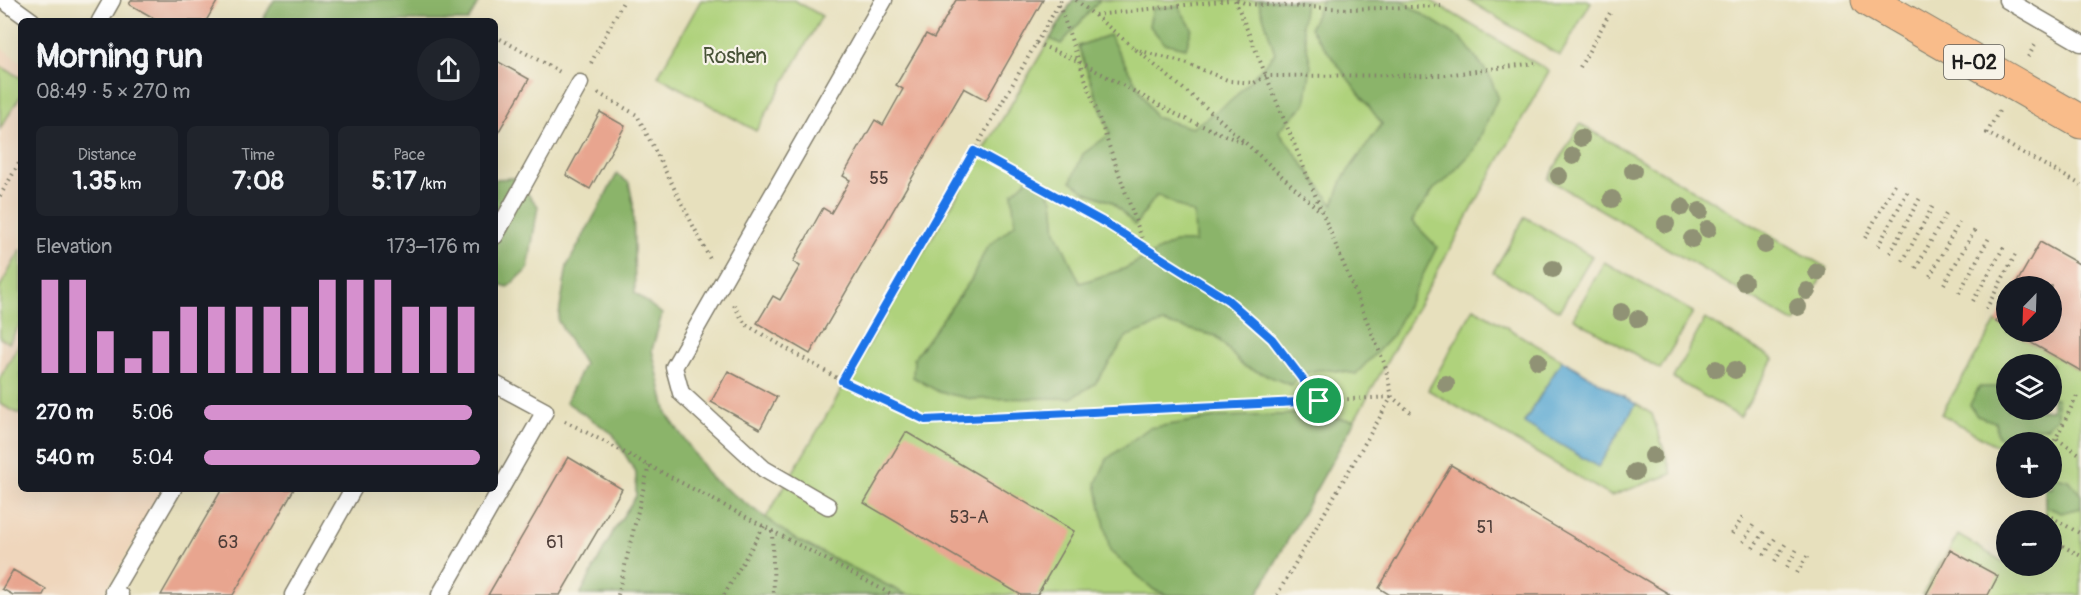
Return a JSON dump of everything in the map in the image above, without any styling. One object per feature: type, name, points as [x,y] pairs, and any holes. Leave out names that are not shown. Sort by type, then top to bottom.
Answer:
[{"type":"main road","name":"Н-02","points":[[1868,0],[2081,122]]},
{"type":"lane","points":[[5,0],[29,18]]},
{"type":"lane","points":[[102,18],[112,0]]},
{"type":"lane","points":[[828,506],[764,469],[681,393],[674,367],[884,0]]},
{"type":"lane","points":[[2007,0],[2081,43]]},
{"type":"lane","points":[[498,231],[580,83]]},
{"type":"lane","points":[[440,595],[545,411],[498,386]]},
{"type":"lane","points":[[120,595],[113,591],[171,492]]},
{"type":"lane","points":[[293,595],[351,492]]},
{"type":"path","points":[[580,83],[624,0]]},
{"type":"path","points":[[1076,0],[1248,145],[1323,213]]},
{"type":"path","points":[[1094,16],[1230,0]]},
{"type":"path","points":[[1236,0],[1247,4],[1349,9],[1441,6]]},
{"type":"path","points":[[1236,0],[1385,365],[1392,398],[1277,595]]},
{"type":"path","points":[[842,381],[1060,2]]},
{"type":"path","points":[[1060,2],[1078,61],[1145,248]]},
{"type":"path","points":[[1580,67],[1610,14]]},
{"type":"path","points":[[498,38],[637,115],[745,324],[842,381],[925,420],[1392,398],[1414,415]]},
{"type":"path","points":[[1036,43],[1078,61],[1183,118],[1248,145]]},
{"type":"path","points":[[1134,49],[1188,64],[1230,81],[1254,83],[1266,75],[1446,75],[1535,63]]},
{"type":"path","points":[[1987,133],[2081,185]]},
{"type":"path","points":[[974,151],[1145,248],[1228,300],[1272,339],[1319,401]]},
{"type":"path","points":[[0,196],[18,165]]},
{"type":"path","points":[[1864,238],[1896,182]]},
{"type":"path","points":[[1878,246],[1908,189]]},
{"type":"path","points":[[1890,253],[1921,196]]},
{"type":"path","points":[[1903,261],[1934,204]]},
{"type":"path","points":[[1917,268],[1947,212]]},
{"type":"path","points":[[1930,276],[1961,219]]},
{"type":"path","points":[[1944,284],[1976,228]]},
{"type":"path","points":[[1959,293],[1990,236]]},
{"type":"path","points":[[1973,301],[2005,244]]},
{"type":"path","points":[[1986,309],[2017,252]]},
{"type":"path","points":[[2060,432],[2080,397]]},
{"type":"path","points":[[545,411],[893,595]]},
{"type":"path","points":[[2062,443],[2081,455]]},
{"type":"path","points":[[618,595],[649,465]]},
{"type":"path","points":[[1732,534],[1743,517]]},
{"type":"path","points":[[2062,523],[2081,534]]},
{"type":"path","points":[[1743,542],[1754,524]]},
{"type":"path","points":[[724,595],[764,526]]},
{"type":"path","points":[[1753,548],[1765,530]]},
{"type":"path","points":[[772,531],[774,595]]},
{"type":"path","points":[[1764,555],[1776,537]]},
{"type":"path","points":[[1775,561],[1786,543]]},
{"type":"path","points":[[2062,546],[2081,556]]},
{"type":"path","points":[[1786,567],[1797,549]]},
{"type":"path","points":[[1797,573],[1808,555]]},
{"type":"shaded area","points":[[0,47],[18,60],[18,492],[163,492],[103,595],[0,595]]},
{"type":"green space","points":[[274,0],[480,0],[470,18],[264,18]]},
{"type":"green space","name":"Roshen","points":[[701,0],[794,0],[822,16],[756,131],[658,76]]},
{"type":"green space","points":[[1073,0],[1430,0],[1549,71],[1257,595],[720,595]]},
{"type":"green space","points":[[1073,0],[1100,0],[1061,44],[1050,39]]},
{"type":"green space","points":[[1258,0],[1305,0],[1302,25],[1311,66],[1305,104],[1279,131],[1333,205],[1343,178],[1382,124],[1310,28],[1322,0],[1400,0],[1462,39],[1489,75],[1498,97],[1475,149],[1445,181],[1434,189],[1412,221],[1437,247],[1392,336],[1356,374],[1329,370],[1313,371],[1305,373],[1291,385],[1243,366],[1216,336],[1163,323],[1127,336],[1095,384],[1071,398],[972,399],[939,392],[913,377],[914,358],[971,280],[987,247],[1015,224],[1012,193],[1033,174],[1053,199],[1056,231],[1080,283],[1124,269],[1175,242],[1195,242],[1194,214],[1157,195],[1135,225],[1112,202],[1086,192],[1071,181],[1083,154],[1110,134],[1078,46],[1109,35],[1155,117],[1192,128],[1232,100],[1275,53]]},
{"type":"green space","points":[[1468,0],[1587,0],[1591,2],[1560,56]]},
{"type":"green space","points":[[1178,6],[1192,28],[1186,48],[1164,43],[1149,25],[1153,8]]},
{"type":"green space","points":[[0,66],[18,76],[18,100],[0,129]]},
{"type":"green space","points":[[1580,124],[1827,268],[1795,323],[1548,179]]},
{"type":"green space","points":[[617,174],[629,183],[633,203],[635,293],[662,314],[652,350],[667,414],[711,478],[795,539],[907,595],[580,595],[614,530],[636,496],[636,473],[613,434],[566,402],[584,364],[558,321],[567,266]]},
{"type":"green space","points":[[514,178],[538,206],[528,269],[508,287],[498,284],[498,179]]},
{"type":"green space","points":[[1525,217],[1592,256],[1559,311],[1493,272]]},
{"type":"green space","points":[[18,254],[18,327],[9,343],[0,338],[0,287]]},
{"type":"green space","points":[[1604,262],[1693,312],[1660,369],[1573,318]]},
{"type":"green space","points":[[1474,308],[1562,360],[1524,422],[1598,467],[1636,404],[1652,414],[1672,474],[1611,496],[1428,390]]},
{"type":"green space","points":[[1705,319],[1774,359],[1740,417],[1673,378]]},
{"type":"green space","points":[[1996,322],[1996,342],[2030,342],[2051,354],[1996,354],[1996,420],[2062,420],[2062,360],[2081,371],[2081,595],[1922,595],[1958,535],[1996,558],[1996,576],[2062,576],[2062,510],[2046,510],[2045,498],[2062,498],[2062,432],[1996,432],[1996,446],[1941,414]]},
{"type":"green space","points":[[18,345],[18,413],[0,404],[0,378]]},
{"type":"green space","points":[[1979,387],[1996,387],[1996,420],[2055,420],[2046,427],[2027,429],[2026,432],[1997,432],[1995,422],[1977,416],[1970,405]]},
{"type":"green space","points":[[1300,414],[1355,420],[1257,595],[1168,595],[1154,590],[1110,551],[1096,483],[1107,459],[1149,428],[1220,417]]},
{"type":"green space","points":[[2062,478],[2068,480],[2081,495],[2081,508],[2062,513],[2062,510],[2045,506],[2045,498],[2062,498]]},
{"type":"water","points":[[1562,360],[1636,404],[1598,467],[1524,423]]},
{"type":"building","points":[[132,0],[218,0],[208,18],[154,18],[129,4]]},
{"type":"building","points":[[956,0],[1043,0],[986,100],[964,88],[810,354],[757,323],[773,296],[780,300],[800,266],[793,262],[823,208],[831,213],[850,180],[843,176],[875,120],[883,125],[903,89],[896,85],[926,34],[934,38]]},
{"type":"building","points":[[498,62],[529,79],[498,133]]},
{"type":"building","points":[[600,112],[625,126],[590,189],[566,175]]},
{"type":"building","points":[[2040,242],[2081,265],[2081,371],[2062,360],[2062,354],[2051,354],[2030,342],[2062,342],[2062,276],[2021,276]]},
{"type":"building","points":[[728,371],[777,397],[760,429],[711,402]]},
{"type":"building","points":[[906,432],[1074,531],[1037,595],[1021,595],[864,503]]},
{"type":"building","points":[[568,457],[622,489],[560,595],[488,595]]},
{"type":"building","points":[[1451,465],[1671,595],[1390,595],[1379,588]]},
{"type":"building","points":[[220,492],[292,492],[233,595],[161,595]]},
{"type":"building","points":[[1950,550],[1998,576],[1988,595],[1926,595]]},
{"type":"building","points":[[13,570],[46,589],[43,595],[13,595],[2,589]]},
{"type":"route","points":[[974,151],[1107,224],[1228,300],[1272,339],[1319,401],[925,420],[842,381],[974,151]]}]
